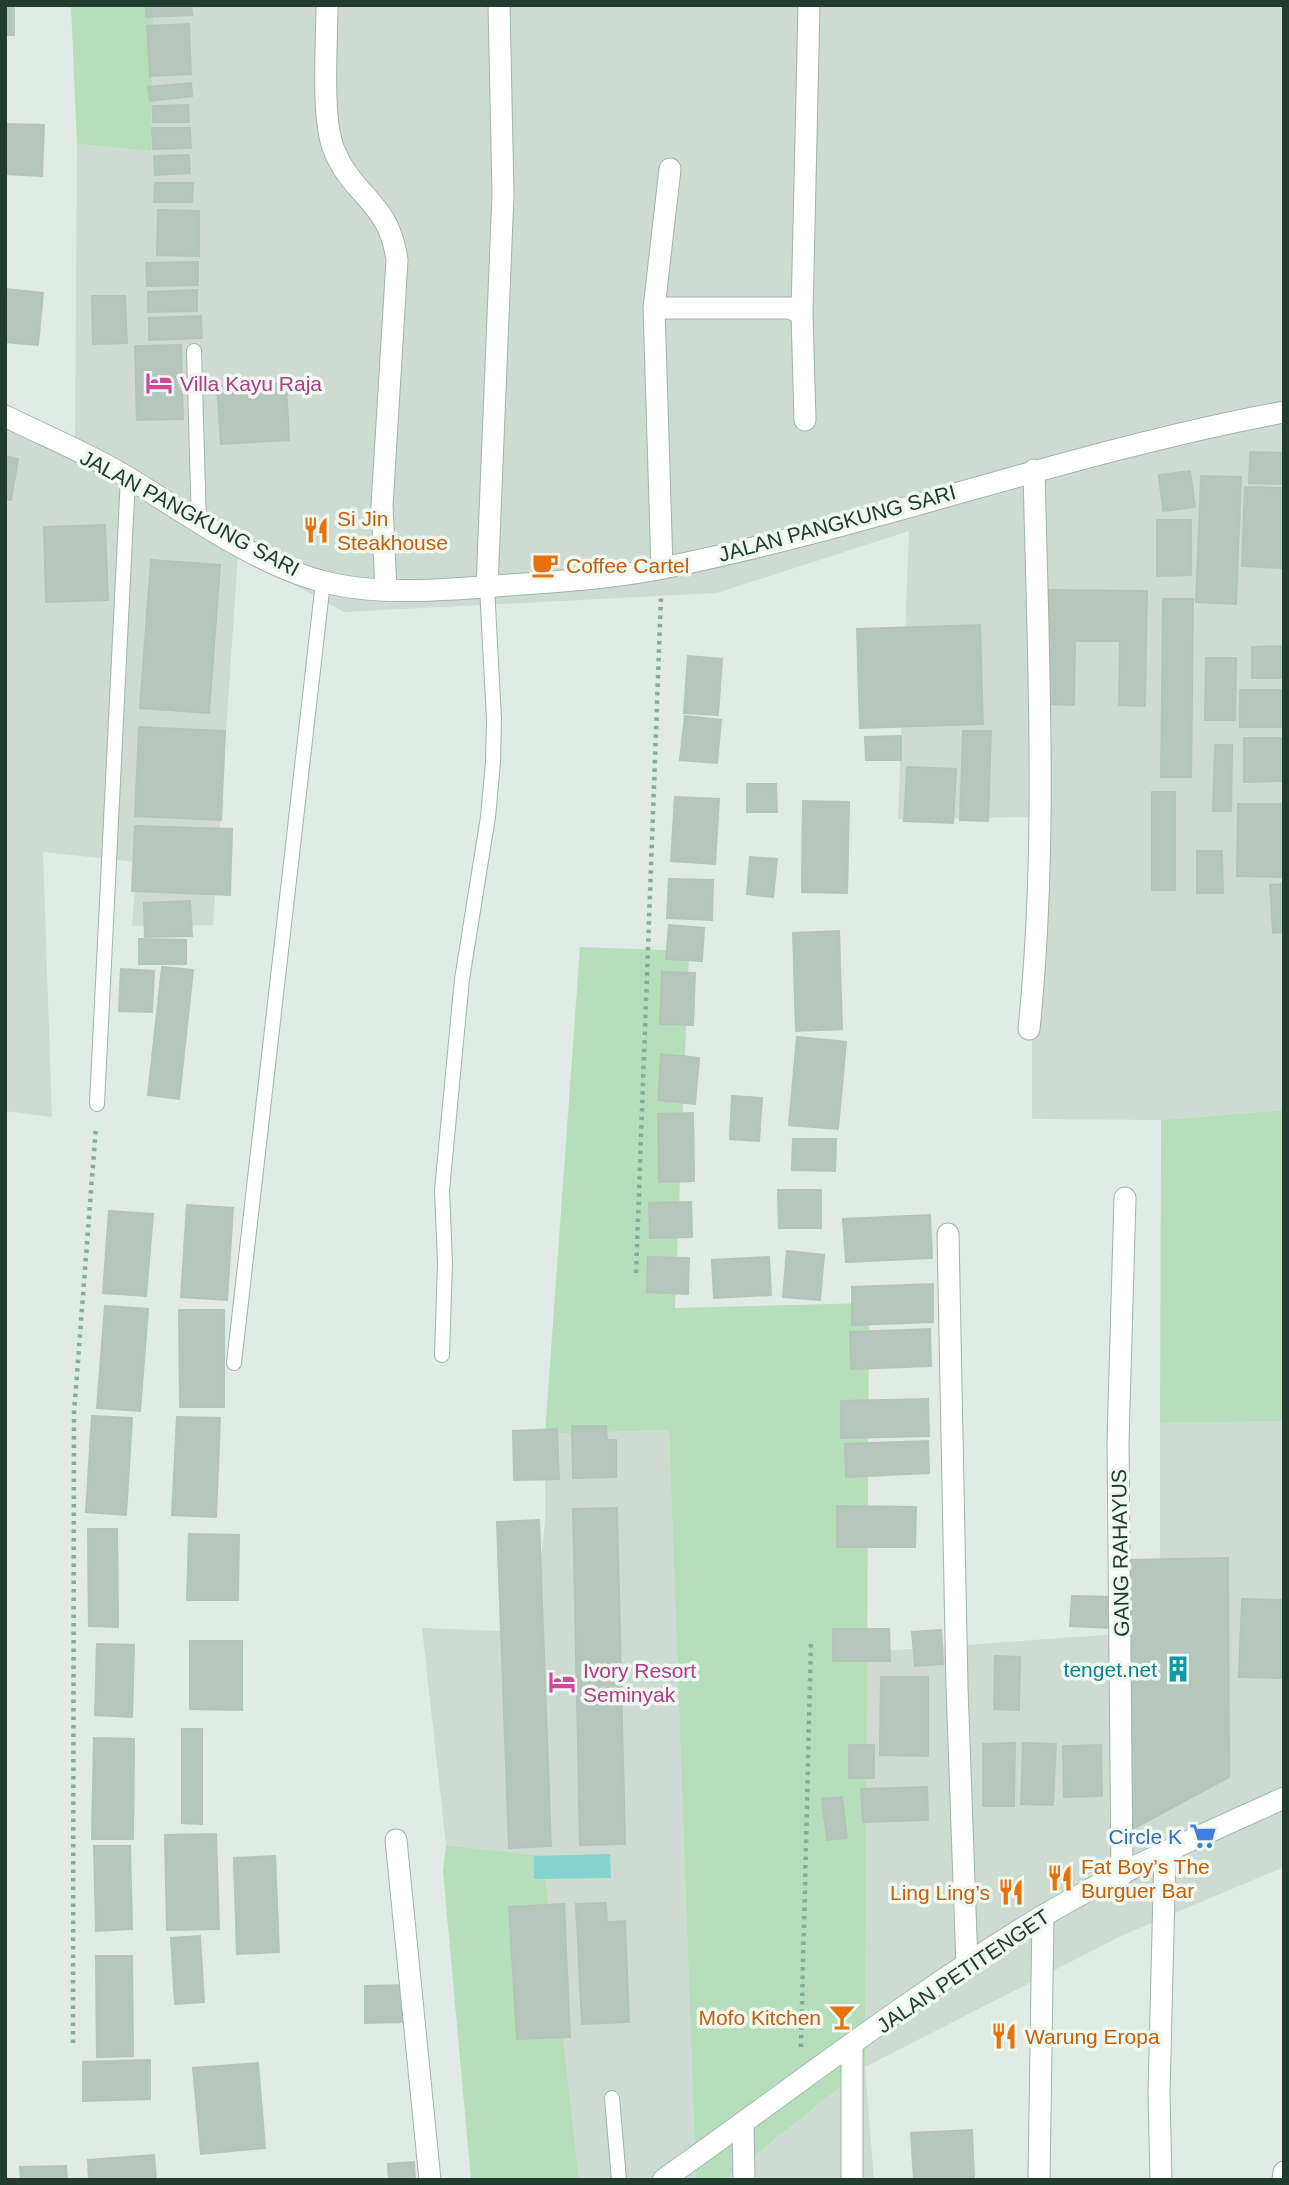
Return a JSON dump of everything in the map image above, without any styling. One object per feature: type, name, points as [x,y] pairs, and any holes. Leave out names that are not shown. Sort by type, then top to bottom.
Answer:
[{"type":"street","points":[[327,5],[328,118],[333,149],[347,174],[380,210],[394,235],[397,260],[382,506],[386,590]]},
{"type":"street","points":[[487,587],[503,194],[499,5]]},
{"type":"street","points":[[805,420],[802,314],[810,5]]},
{"type":"street","points":[[662,568],[654,308],[670,169]]},
{"type":"street","points":[[654,308],[790,308],[802,314]]},
{"type":"street","name":"JALAN PANGKUNG SARI","points":[[5,416],[128,478],[199,523],[286,569],[323,582],[386,590],[487,587],[581,579],[662,568],[809,533],[1034,470],[1214,425],[1284,412]]},
{"type":"street","points":[[1029,1029],[1037,954],[1041,793],[1034,470]]},
{"type":"street","name":"GANG RAHAYUS","points":[[1122,1875],[1118,1442],[1125,1198]]},
{"type":"street","points":[[948,1234],[957,1687],[967,1965]]},
{"type":"street","name":"JALAN PETITENGET","points":[[663,2180],[800,2080],[1043,1916],[1165,1852],[1284,1798]]},
{"type":"street","points":[[396,1840],[430,2180]]},
{"type":"street","points":[[1161,2180],[1159,2094],[1165,1852]]},
{"type":"street","points":[[1039,2180],[1043,1916]]},
{"type":"street","points":[[852,2045],[852,2180]]},
{"type":"street","points":[[743,2123],[744,2180]]},
{"type":"street","points":[[1283,2180],[1284,2172]]},
{"type":"lane","points":[[194,351],[199,523]]},
{"type":"lane","points":[[97,1104],[128,478]]},
{"type":"lane","points":[[234,1363],[323,582]]},
{"type":"lane","points":[[442,1354],[445,1263],[442,1190],[463,979],[488,817],[493,762],[494,719],[487,587]]},
{"type":"lane","points":[[612,2098],[619,2180]]},
{"type":"path","points":[[636,1273],[662,568]]},
{"type":"path","points":[[73,2043],[74,1413],[97,1104]]},
{"type":"path","points":[[800,2080],[811,1641]]},
{"type":"shaded area","points":[[154,5],[1284,5],[1284,1110],[1161,1120],[1032,1119],[1032,817],[898,819],[909,531],[717,593],[344,612],[238,554],[213,925],[132,926],[137,862],[43,852],[52,1117],[5,1111],[5,403],[75,442],[77,144],[151,151]]},
{"type":"shaded area","points":[[1284,1421],[1284,1867],[1123,1935],[865,2067],[867,1652],[1160,1631],[1160,1423]]},
{"type":"shaded area","points":[[669,1430],[696,2180],[579,2180],[543,1856],[446,1845],[422,1628],[533,1632],[545,1522],[545,1434]]},
{"type":"shaded area","points":[[865,2067],[874,2180],[724,2180]]},
{"type":"green space","points":[[71,5],[154,5],[151,151],[77,144]]},
{"type":"green space","points":[[580,947],[689,951],[675,1308],[869,1303],[865,2067],[724,2180],[696,2180],[669,1430],[545,1434]]},
{"type":"green space","points":[[1284,1110],[1284,1421],[1160,1423],[1161,1120]]},
{"type":"green space","points":[[446,1845],[543,1856],[579,2180],[471,2180],[443,1871]]},
{"type":"water","points":[[610,1854],[611,1878],[534,1879],[534,1856]]},
{"type":"building","points":[[5,5],[14,5],[14,35],[5,35]]},
{"type":"building","points":[[146,5],[191,5],[192,15],[146,17]]},
{"type":"building","points":[[189,24],[191,74],[150,76],[147,26]]},
{"type":"building","points":[[191,83],[192,96],[150,101],[148,87]]},
{"type":"building","points":[[188,105],[189,122],[153,122],[153,106]]},
{"type":"building","points":[[6,124],[44,125],[42,176],[5,174]]},
{"type":"building","points":[[152,128],[190,128],[191,148],[153,149]]},
{"type":"building","points":[[189,155],[190,173],[155,175],[154,156]]},
{"type":"building","points":[[155,183],[193,183],[192,202],[154,202]]},
{"type":"building","points":[[158,210],[199,211],[199,256],[157,255]]},
{"type":"building","points":[[198,262],[198,285],[147,286],[146,263]]},
{"type":"building","points":[[5,289],[43,293],[38,345],[5,342]]},
{"type":"building","points":[[197,290],[197,311],[148,312],[148,292]]},
{"type":"building","points":[[92,296],[125,296],[127,343],[93,344]]},
{"type":"building","points":[[201,316],[202,338],[149,340],[149,318]]},
{"type":"building","name":"Villa Kayu Raja","points":[[181,345],[183,419],[137,420],[135,346]]},
{"type":"building","points":[[286,383],[289,440],[221,444],[217,387]]},
{"type":"building","points":[[1250,452],[1284,453],[1284,484],[1249,483]]},
{"type":"building","points":[[5,456],[18,459],[11,500],[5,499]]},
{"type":"building","points":[[1190,471],[1195,507],[1163,511],[1159,475]]},
{"type":"building","points":[[1201,476],[1241,477],[1236,604],[1196,602]]},
{"type":"building","points":[[1245,487],[1284,488],[1284,568],[1242,566]]},
{"type":"building","points":[[1157,520],[1191,520],[1191,575],[1157,576]]},
{"type":"building","points":[[105,525],[108,600],[46,602],[44,527]]},
{"type":"building","points":[[151,560],[220,565],[209,713],[140,708]]},
{"type":"building","points":[[1049,590],[1147,591],[1145,706],[1119,705],[1120,641],[1075,641],[1074,705],[1048,704]]},
{"type":"building","points":[[1163,599],[1193,599],[1191,777],[1161,777]]},
{"type":"building","points":[[980,625],[983,724],[860,728],[857,629]]},
{"type":"building","points":[[1284,646],[1284,678],[1252,678],[1252,647]]},
{"type":"building","points":[[688,656],[722,659],[718,715],[684,713]]},
{"type":"building","points":[[1206,658],[1236,658],[1235,720],[1205,720]]},
{"type":"building","points":[[1240,690],[1284,690],[1284,727],[1240,727]]},
{"type":"building","points":[[685,716],[721,720],[717,763],[680,760]]},
{"type":"building","points":[[139,727],[225,731],[221,820],[135,816]]},
{"type":"building","points":[[963,731],[991,731],[988,821],[960,820]]},
{"type":"building","points":[[901,736],[901,760],[866,760],[865,737]]},
{"type":"building","points":[[1244,738],[1284,738],[1284,781],[1244,782]]},
{"type":"building","points":[[1215,745],[1232,745],[1231,811],[1213,811]]},
{"type":"building","points":[[907,767],[956,769],[953,823],[904,821]]},
{"type":"building","points":[[747,784],[776,784],[777,812],[747,812]]},
{"type":"building","points":[[1152,792],[1175,792],[1175,890],[1152,890]]},
{"type":"building","points":[[675,797],[719,799],[715,864],[671,861]]},
{"type":"building","points":[[803,801],[849,802],[847,893],[802,892]]},
{"type":"building","points":[[1238,804],[1283,804],[1282,877],[1237,876]]},
{"type":"building","points":[[135,826],[232,829],[230,895],[132,891]]},
{"type":"building","points":[[1197,851],[1222,851],[1223,893],[1197,893]]},
{"type":"building","points":[[750,857],[777,859],[773,897],[747,894]]},
{"type":"building","points":[[669,879],[713,880],[712,920],[667,918]]},
{"type":"building","points":[[1284,884],[1284,932],[1273,933],[1270,885]]},
{"type":"building","points":[[190,901],[192,936],[145,937],[144,903]]},
{"type":"building","points":[[669,925],[704,928],[702,961],[666,959]]},
{"type":"building","points":[[839,931],[842,1029],[796,1031],[793,933]]},
{"type":"building","points":[[139,939],[186,940],[186,964],[139,964]]},
{"type":"building","points":[[162,967],[193,970],[179,1099],[148,1095]]},
{"type":"building","points":[[121,969],[154,971],[152,1012],[119,1011]]},
{"type":"building","points":[[662,972],[695,973],[693,1025],[660,1024]]},
{"type":"building","points":[[797,1037],[846,1042],[838,1129],[789,1125]]},
{"type":"building","points":[[661,1054],[699,1058],[695,1104],[658,1100]]},
{"type":"building","points":[[732,1096],[762,1098],[759,1141],[730,1139]]},
{"type":"building","points":[[693,1113],[694,1181],[659,1182],[658,1114]]},
{"type":"building","points":[[793,1139],[836,1139],[835,1171],[792,1170]]},
{"type":"building","points":[[778,1190],[821,1190],[821,1228],[779,1228]]},
{"type":"building","points":[[691,1202],[692,1237],[650,1238],[649,1203]]},
{"type":"building","points":[[187,1205],[233,1208],[227,1300],[181,1297]]},
{"type":"building","points":[[109,1211],[153,1214],[146,1296],[103,1293]]},
{"type":"building","points":[[930,1215],[932,1258],[846,1262],[843,1219]]},
{"type":"building","points":[[787,1251],[824,1255],[820,1300],[783,1297]]},
{"type":"building","points":[[648,1257],[689,1258],[688,1294],[647,1292]]},
{"type":"building","points":[[769,1257],[771,1295],[714,1298],[712,1260]]},
{"type":"building","points":[[933,1284],[933,1322],[852,1325],[852,1287]]},
{"type":"building","points":[[105,1306],[148,1309],[140,1411],[97,1408]]},
{"type":"building","points":[[179,1310],[224,1310],[224,1407],[180,1407]]},
{"type":"building","points":[[930,1329],[931,1366],[851,1369],[850,1332]]},
{"type":"building","points":[[928,1399],[929,1436],[841,1438],[841,1401]]},
{"type":"building","points":[[92,1416],[132,1418],[126,1515],[86,1512]]},
{"type":"building","points":[[177,1417],[220,1418],[216,1517],[172,1515]]},
{"type":"building","points":[[572,1426],[606,1426],[607,1440],[616,1440],[616,1477],[573,1478]]},
{"type":"building","points":[[557,1429],[559,1479],[514,1480],[513,1431]]},
{"type":"building","points":[[928,1441],[929,1473],[846,1477],[845,1444]]},
{"type":"building","points":[[837,1506],[916,1507],[915,1547],[837,1547]]},
{"type":"building","points":[[617,1508],[625,1844],[580,1845],[573,1509]]},
{"type":"building","points":[[539,1520],[551,1846],[509,1848],[497,1522]]},
{"type":"building","points":[[88,1529],[117,1529],[118,1627],[89,1626]]},
{"type":"building","points":[[189,1534],[239,1535],[238,1600],[187,1600]]},
{"type":"building","name":"tenget.net","points":[[1228,1558],[1229,1777],[1127,1832],[1128,1560]]},
{"type":"building","points":[[1072,1596],[1113,1597],[1112,1628],[1070,1626]]},
{"type":"building","points":[[1242,1599],[1284,1600],[1284,1678],[1239,1677]]},
{"type":"building","points":[[833,1629],[889,1629],[890,1661],[833,1661]]},
{"type":"building","points":[[941,1630],[943,1664],[915,1666],[912,1632]]},
{"type":"building","points":[[190,1641],[242,1641],[242,1710],[190,1709]]},
{"type":"building","points":[[97,1644],[134,1645],[132,1717],[95,1715]]},
{"type":"building","points":[[995,1656],[1020,1657],[1019,1710],[994,1709]]},
{"type":"building","points":[[881,1677],[928,1677],[928,1756],[880,1755]]},
{"type":"building","points":[[182,1729],[202,1729],[202,1824],[182,1823]]},
{"type":"building","points":[[94,1738],[134,1739],[133,1839],[92,1839]]},
{"type":"building","points":[[1015,1743],[1014,1806],[983,1806],[983,1744]]},
{"type":"building","points":[[1023,1743],[1056,1744],[1053,1805],[1021,1804]]},
{"type":"building","points":[[849,1745],[874,1745],[874,1778],[849,1778]]},
{"type":"building","points":[[1101,1745],[1102,1796],[1064,1797],[1063,1746]]},
{"type":"building","points":[[927,1787],[928,1820],[863,1822],[861,1789]]},
{"type":"building","points":[[842,1797],[847,1838],[827,1840],[822,1799]]},
{"type":"building","points":[[216,1834],[219,1929],[167,1930],[165,1835]]},
{"type":"building","points":[[94,1846],[130,1846],[132,1929],[96,1931]]},
{"type":"building","points":[[275,1856],[279,1952],[237,1954],[234,1858]]},
{"type":"building","points":[[606,1903],[607,1922],[625,1921],[629,2022],[582,2024],[576,1904]]},
{"type":"building","points":[[564,1904],[570,2037],[517,2039],[509,1907]]},
{"type":"building","points":[[200,1936],[204,2002],[175,2004],[171,1938]]},
{"type":"building","points":[[96,1956],[132,1956],[133,2056],[97,2057]]},
{"type":"building","points":[[407,1985],[407,2022],[365,2023],[365,1986]]},
{"type":"building","points":[[150,2060],[150,2099],[83,2101],[83,2062]]},
{"type":"building","points":[[258,2063],[265,2148],[201,2154],[193,2068]]},
{"type":"building","points":[[972,2130],[974,2180],[914,2180],[911,2133]]},
{"type":"building","points":[[154,2155],[156,2180],[89,2180],[88,2160]]},
{"type":"building","points":[[414,2162],[415,2180],[389,2180],[388,2164]]},
{"type":"building","points":[[66,2166],[67,2180],[21,2180],[20,2167]]},
{"type":"place","name":"Villa Kayu Raja","points":[[159,383]]},
{"type":"place","name":"Si Jin Steakhouse","points":[[316,530]]},
{"type":"place","name":"Coffee Cartel","points":[[545,565]]},
{"type":"place","name":"tenget.net","points":[[1178,1669]]},
{"type":"place","name":"Ivory Resort Seminyak","points":[[562,1682]]},
{"type":"place","name":"Circle K","points":[[1203,1836]]},
{"type":"place","name":"Fat Boy’s The Burguer Bar","points":[[1060,1878]]},
{"type":"place","name":"Ling Ling’s","points":[[1011,1892]]},
{"type":"place","name":"Mofo Kitchen","points":[[842,2017]]},
{"type":"place","name":"Warung Eropa","points":[[1004,2036]]}]
